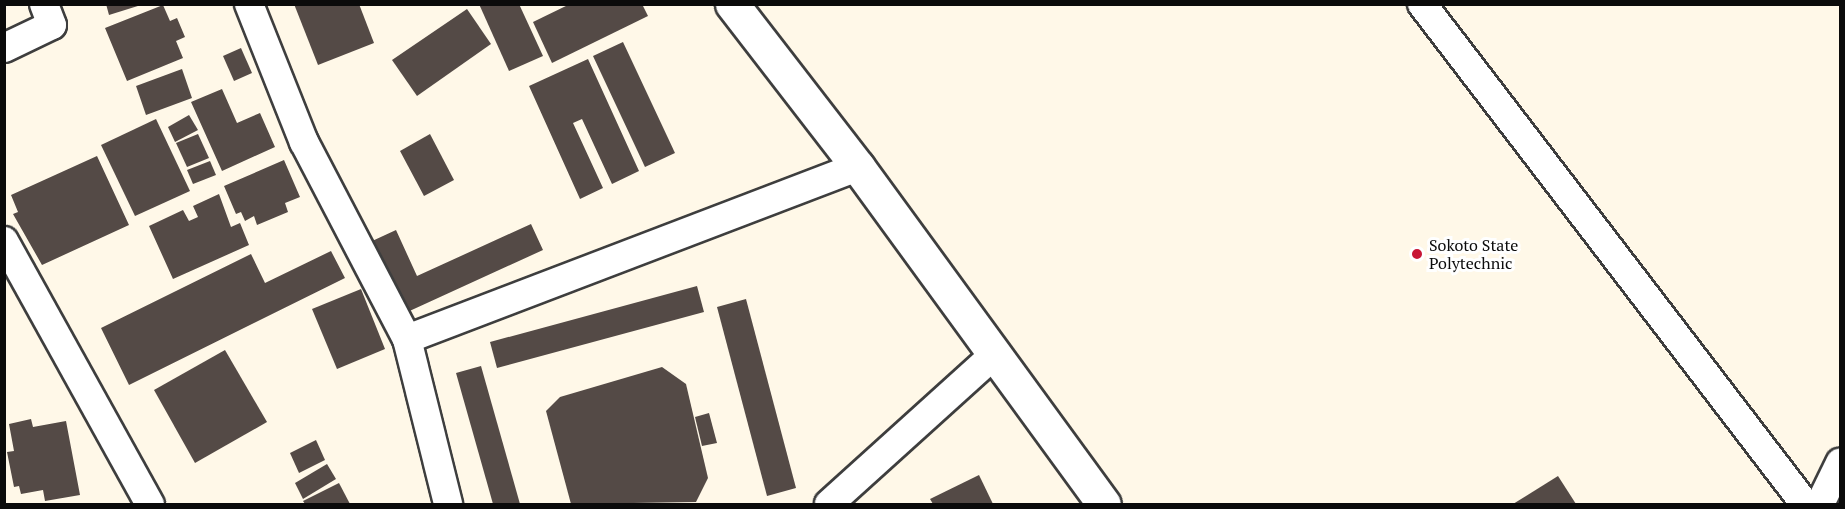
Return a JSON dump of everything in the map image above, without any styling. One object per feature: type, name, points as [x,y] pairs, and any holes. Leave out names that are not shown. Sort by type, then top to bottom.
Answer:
[{"type":"street","points":[[4,48],[52,25],[44,4]]},
{"type":"street","points":[[249,4],[304,142],[407,339],[448,504]]},
{"type":"street","points":[[732,4],[858,167],[1104,504]]},
{"type":"street","points":[[1422,4],[1805,504]]},
{"type":"street","points":[[407,339],[858,167]]},
{"type":"street","points":[[4,241],[150,504]]},
{"type":"street","points":[[829,504],[995,354]]},
{"type":"street","points":[[1820,504],[1840,463]]},
{"type":"building","points":[[106,4],[141,4],[141,5],[109,15]]},
{"type":"building","points":[[294,4],[359,4],[374,43],[318,65]]},
{"type":"building","points":[[479,4],[519,4],[543,56],[509,71]]},
{"type":"building","points":[[570,4],[642,4],[648,16],[552,63],[533,22]]},
{"type":"building","points":[[163,5],[170,21],[177,18],[185,37],[176,41],[183,58],[127,81],[105,28]]},
{"type":"building","points":[[467,9],[491,44],[417,96],[392,60]]},
{"type":"building","points":[[623,42],[675,153],[645,167],[593,56]]},
{"type":"building","points":[[241,48],[252,73],[234,81],[223,56]]},
{"type":"building","points":[[588,59],[639,171],[612,184],[582,119],[573,123],[603,188],[580,199],[529,86]]},
{"type":"building","points":[[182,69],[192,98],[146,115],[136,86]]},
{"type":"building","points":[[222,89],[237,123],[260,113],[275,147],[222,171],[191,102]]},
{"type":"building","points":[[189,115],[198,130],[175,142],[168,127]]},
{"type":"building","points":[[156,119],[190,191],[135,216],[101,145]]},
{"type":"building","points":[[198,134],[209,158],[187,167],[176,143]]},
{"type":"building","points":[[430,134],[454,180],[424,196],[400,151]]},
{"type":"building","points":[[97,156],[129,225],[42,265],[13,214],[18,212],[11,195]]},
{"type":"building","points":[[284,160],[300,197],[285,203],[288,212],[257,225],[254,216],[245,221],[241,212],[236,214],[224,186]]},
{"type":"building","points":[[210,161],[216,175],[193,184],[187,170]]},
{"type":"building","points":[[219,194],[231,227],[240,223],[249,245],[173,279],[149,226],[183,210],[189,221],[198,217],[193,206]]},
{"type":"building","points":[[531,224],[543,250],[403,314],[370,242],[396,230],[417,276]]},
{"type":"building","points":[[331,251],[345,278],[129,385],[101,328],[251,254],[265,283]]},
{"type":"building","points":[[697,286],[704,312],[497,368],[490,342]]},
{"type":"building","points":[[361,289],[385,349],[337,369],[312,309]]},
{"type":"building","points":[[746,299],[796,488],[767,496],[717,307]]},
{"type":"building","points":[[225,350],[267,422],[195,463],[154,390]]},
{"type":"building","points":[[481,366],[520,504],[493,504],[456,373]]},
{"type":"building","points":[[662,367],[686,384],[708,478],[696,502],[571,504],[546,411],[560,397]]},
{"type":"building","points":[[709,413],[717,443],[702,446],[695,417]]},
{"type":"building","points":[[31,419],[33,427],[66,421],[80,495],[45,501],[43,490],[21,494],[19,486],[14,487],[7,452],[14,451],[9,424]]},
{"type":"building","points":[[316,440],[325,460],[299,473],[290,453]]},
{"type":"building","points":[[327,464],[336,479],[303,499],[295,483]]},
{"type":"building","points":[[979,475],[993,504],[933,504],[930,499]]},
{"type":"building","points":[[1558,476],[1576,504],[1513,504]]},
{"type":"building","points":[[339,483],[350,504],[305,504],[303,501]]},
{"type":"place","name":"Sokoto State Polytechnic","points":[[1417,254]]}]
